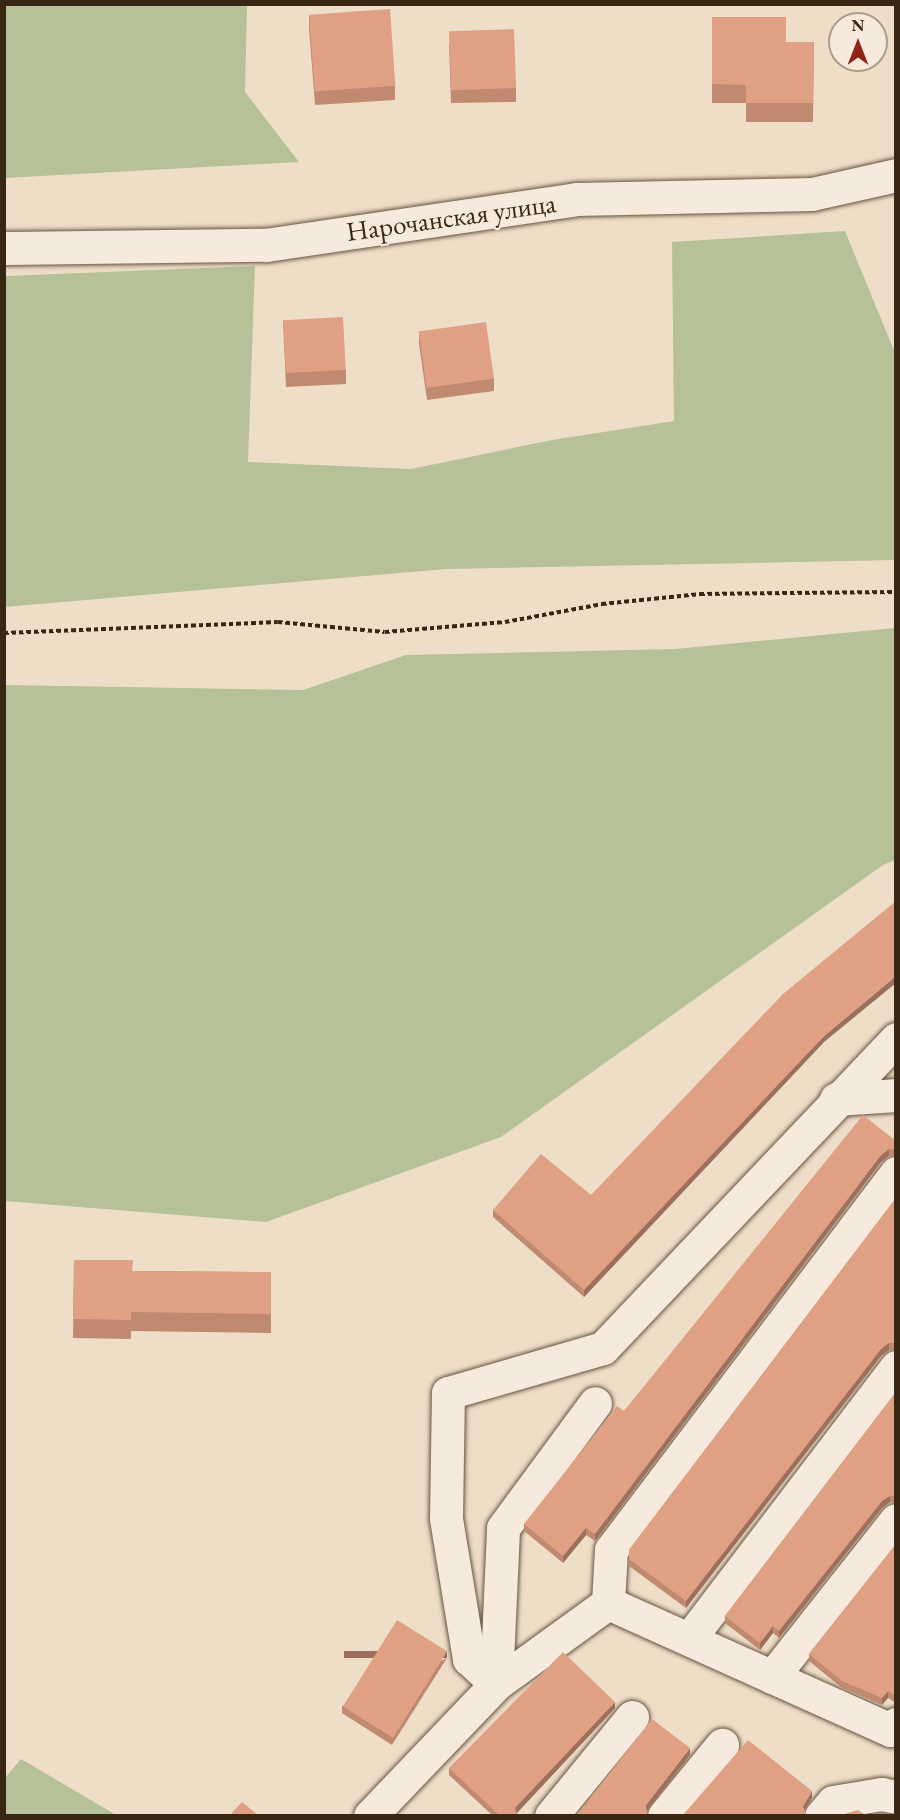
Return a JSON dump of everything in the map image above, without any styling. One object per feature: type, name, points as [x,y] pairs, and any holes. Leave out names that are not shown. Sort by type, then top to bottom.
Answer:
[{"type":"street","name":"Нарочанская улица","points":[[4,248],[266,245],[576,199],[812,194],[896,175]]},
{"type":"street","points":[[496,1684],[469,1659],[467,1647],[446,1518],[448,1393],[603,1348],[836,1099],[896,1039]]},
{"type":"street","points":[[836,1099],[896,1095]]},
{"type":"street","points":[[608,1603],[611,1550],[896,1173]]},
{"type":"street","points":[[689,1639],[896,1367]]},
{"type":"street","points":[[496,1684],[503,1528],[595,1403]]},
{"type":"street","points":[[772,1677],[896,1520]]},
{"type":"street","points":[[370,1815],[496,1684],[608,1603]]},
{"type":"street","points":[[608,1603],[891,1730],[896,1724]]},
{"type":"street","points":[[551,1815],[632,1718]]},
{"type":"street","points":[[664,1815],[722,1745]]},
{"type":"street","points":[[821,1815],[832,1802],[880,1794],[896,1797]]},
{"type":"path","points":[[4,633],[278,622],[385,632],[505,622],[602,604],[700,594],[896,592]]},
{"type":"green space","points":[[5,4],[247,5],[245,92],[299,162],[5,178]]},
{"type":"green space","points":[[845,231],[895,353],[895,560],[446,569],[5,607],[5,276],[255,266],[248,462],[411,469],[552,440],[674,421],[672,242]]},
{"type":"green space","points":[[895,628],[895,860],[883,865],[501,1137],[266,1222],[5,1201],[5,685],[303,690],[406,655],[675,649]]},
{"type":"green space","points":[[21,1759],[116,1815],[5,1815],[5,1778]]},
{"type":"building","points":[[390,9],[395,86],[315,91],[309,15]]},
{"type":"building","points":[[712,17],[786,17],[786,42],[814,42],[813,103],[746,103],[746,85],[712,84]]},
{"type":"building","points":[[514,29],[516,88],[451,90],[449,31]]},
{"type":"building","points":[[343,317],[346,370],[286,373],[283,320]]},
{"type":"building","points":[[486,322],[494,378],[427,388],[419,331]]},
{"type":"building","points":[[896,901],[896,976],[824,1036],[584,1290],[493,1210],[541,1154],[591,1195],[783,994]]},
{"type":"building","points":[[863,1115],[896,1141],[896,1149],[889,1149],[881,1155],[595,1534],[586,1528],[563,1556],[524,1524],[617,1406],[624,1411]]},
{"type":"building","points":[[896,1198],[896,1343],[889,1343],[881,1349],[686,1601],[629,1559],[629,1550]]},
{"type":"building","points":[[74,1260],[133,1260],[132,1271],[271,1272],[271,1314],[131,1312],[131,1320],[73,1319]]},
{"type":"building","points":[[896,1392],[896,1496],[890,1496],[882,1501],[779,1631],[773,1626],[760,1643],[725,1616]]},
{"type":"building","points":[[896,1544],[896,1696],[888,1691],[882,1698],[842,1681],[809,1654]]},
{"type":"building","points":[[397,1620],[447,1651],[393,1738],[343,1707]]},
{"type":"building","points":[[563,1652],[615,1702],[515,1808],[517,1815],[499,1815],[449,1768]]},
{"type":"building","points":[[652,1719],[690,1748],[646,1805],[647,1815],[577,1815]]},
{"type":"building","points":[[748,1740],[812,1791],[803,1806],[806,1815],[683,1815]]},
{"type":"building","points":[[242,1802],[258,1815],[230,1815]]},
{"type":"building","points":[[858,1810],[865,1815],[841,1815]]}]
